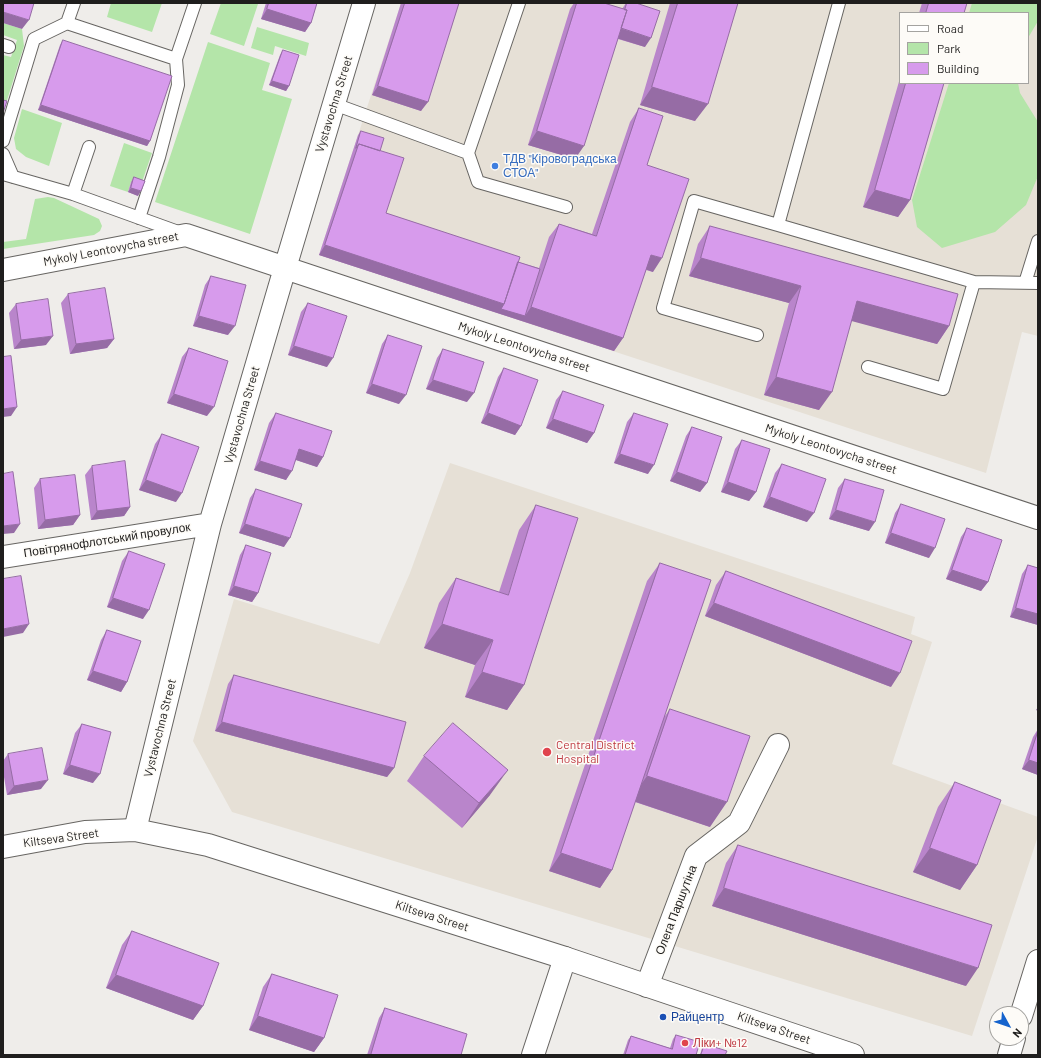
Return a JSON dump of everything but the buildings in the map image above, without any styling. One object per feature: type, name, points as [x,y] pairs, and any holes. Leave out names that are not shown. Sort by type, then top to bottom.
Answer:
[{"type":"street","name":"Vystavochna Street","points":[[135,830],[210,524],[364,3]]},
{"type":"street","name":"Mykoly Leontovycha street","points":[[3,270],[186,235],[1038,518]]},
{"type":"street","name":"Повітрянофлотський провулок","points":[[3,557],[210,524]]},
{"type":"street","name":"Олега Паршутіна","points":[[647,986],[696,856],[740,823],[778,744]]},
{"type":"street","name":"Kiltseva Street","points":[[3,847],[85,832],[135,830],[208,845],[565,958],[853,1055]]},
{"type":"street","points":[[533,1055],[565,958]]},
{"type":"street","points":[[1024,1006],[1038,961]]},
{"type":"lane","points":[[67,23],[74,3]]},
{"type":"lane","points":[[139,218],[159,157],[178,85],[176,59],[195,3]]},
{"type":"lane","points":[[519,3],[468,153],[478,182],[566,207]]},
{"type":"lane","points":[[778,225],[839,3]]},
{"type":"lane","points":[[3,141],[34,39],[67,23],[176,59]]},
{"type":"lane","points":[[334,104],[468,153]]},
{"type":"lane","points":[[73,194],[89,147]]},
{"type":"lane","points":[[3,154],[8,176],[73,194],[186,235]]},
{"type":"lane","points":[[757,335],[662,308],[694,201],[974,282],[1038,283]]},
{"type":"lane","points":[[1025,283],[1038,241]]},
{"type":"lane","points":[[868,367],[943,389],[974,282]]},
{"type":"shaded area","points":[[401,3],[1038,3],[1038,336],[1022,332],[986,473],[319,255]]},
{"type":"shaded area","name":"Central District Hospital","points":[[450,463],[915,617],[911,634],[932,642],[892,764],[1038,817],[1038,836],[972,1036],[232,812],[193,741],[234,599],[379,644],[410,573]]},
{"type":"green space","points":[[111,3],[162,3],[152,32],[107,17]]},
{"type":"green space","points":[[221,3],[258,4],[244,46],[210,34]]},
{"type":"green space","points":[[972,3],[1038,3],[1038,21],[1029,36],[1029,12],[969,12]]},
{"type":"green space","points":[[3,23],[22,29],[24,46],[3,113],[3,55],[11,57],[17,40],[3,35]]},
{"type":"green space","points":[[257,27],[309,43],[306,56],[275,46],[273,55],[251,48]]},
{"type":"green space","points":[[208,42],[270,63],[262,90],[292,99],[250,234],[155,202]]},
{"type":"green space","points":[[949,84],[1018,84],[1020,93],[1038,122],[1038,176],[1026,205],[995,232],[942,248],[917,227],[912,200]]},
{"type":"green space","points":[[22,109],[62,123],[49,166],[26,157],[16,149],[14,138]]},
{"type":"green space","points":[[124,143],[152,153],[141,185],[131,182],[128,192],[110,186]]},
{"type":"green space","points":[[48,197],[54,198],[99,219],[102,226],[100,231],[94,235],[3,249],[3,242],[26,239],[35,199]]},
{"type":"place","name":"ТДВ \"Кіровоградська СТОА\"","points":[[495,166]]},
{"type":"place","name":"Central District Hospital","points":[[547,752]]},
{"type":"place","name":"Райцентр","points":[[663,1017]]},
{"type":"place","name":"Ліки+ №12","points":[[685,1043]]}]
